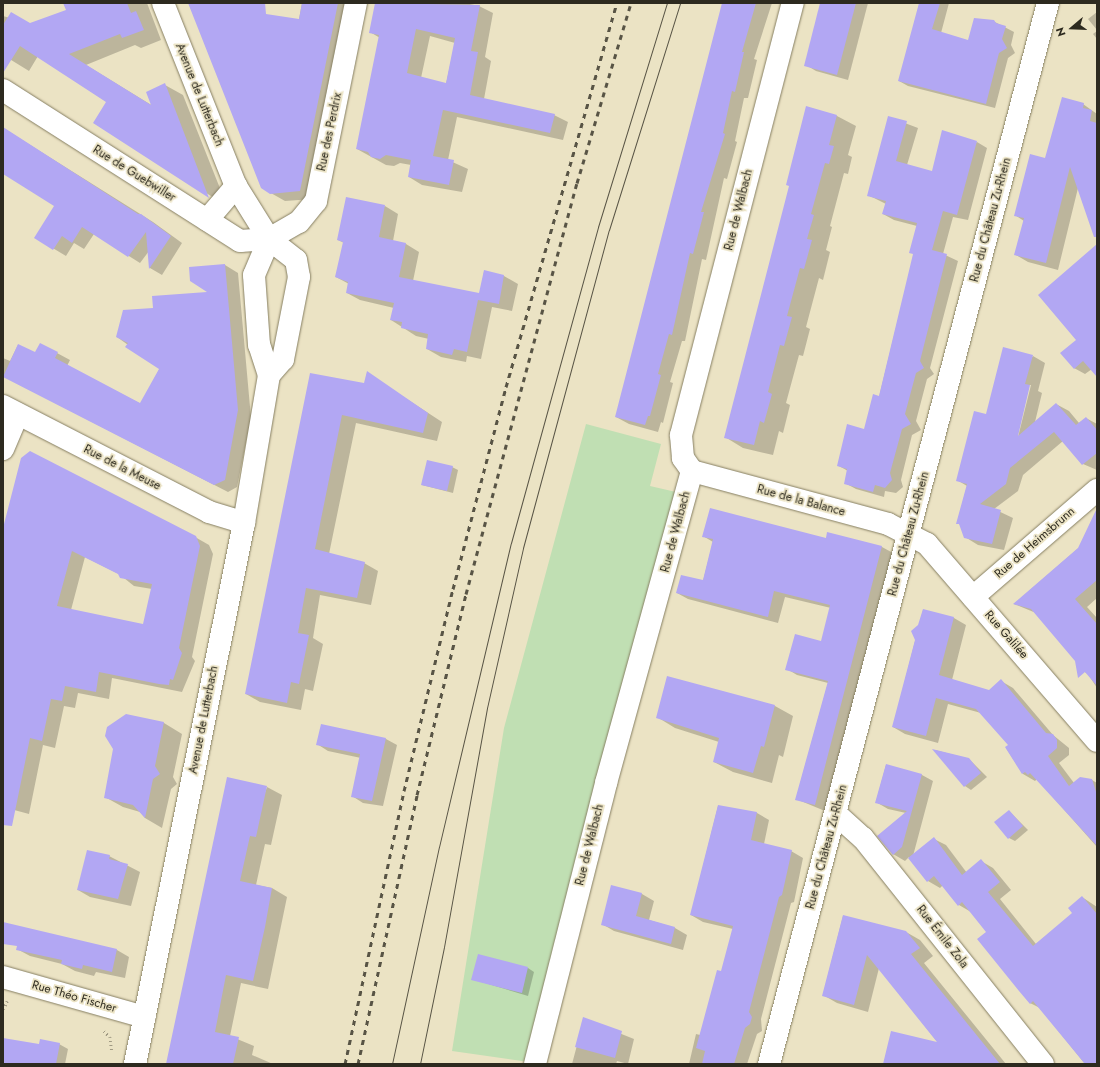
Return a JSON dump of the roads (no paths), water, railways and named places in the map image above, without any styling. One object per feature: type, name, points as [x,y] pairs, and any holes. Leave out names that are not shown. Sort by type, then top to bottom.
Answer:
[{"type":"street","name":"Avenue de Lutterbach","points":[[163,3],[236,186],[269,239],[296,260],[299,277],[283,359],[269,375]]},
{"type":"street","name":"Rue des Perdrix","points":[[269,239],[298,222],[316,201],[356,3]]},
{"type":"street","name":"Rue de Walbach","points":[[535,1064],[606,782],[692,471],[683,458],[681,435],[793,3]]},
{"type":"street","name":"Rue du Château Zu-Rhein","points":[[770,1064],[1048,3]]},
{"type":"street","name":"Rue de Guebwiller","points":[[3,90],[240,241],[269,239]]},
{"type":"street","points":[[207,220],[236,186]]},
{"type":"street","name":"Avenue de Lutterbach","points":[[134,1064],[244,523],[269,375],[259,345],[254,275],[269,239]]},
{"type":"street","points":[[3,449],[10,410]]},
{"type":"street","name":"Rue de la Meuse","points":[[10,410],[209,512],[244,523]]},
{"type":"street","name":"Rue de la Balance","points":[[692,471],[888,524],[908,536]]},
{"type":"street","name":"Rue de Heimsbrunn","points":[[973,597],[1097,490]]},
{"type":"street","name":"Rue Galilée","points":[[908,536],[927,544],[1097,741]]},
{"type":"street","name":"Rue Émile Zola","points":[[836,814],[863,838],[1043,1064]]},
{"type":"street","name":"Rue Théo Fischer","points":[[3,977],[144,1017]]},
{"type":"tram line","points":[[392,1064],[439,847],[511,543],[598,227],[667,3]]},
{"type":"tram line","points":[[420,1064],[444,947],[487,708],[523,548],[609,230],[680,3]]},
{"type":"railway","points":[[345,1064],[404,791],[453,589],[506,387],[617,3]]},
{"type":"railway","points":[[358,1064],[417,795],[466,594],[577,183],[631,3]]}]
